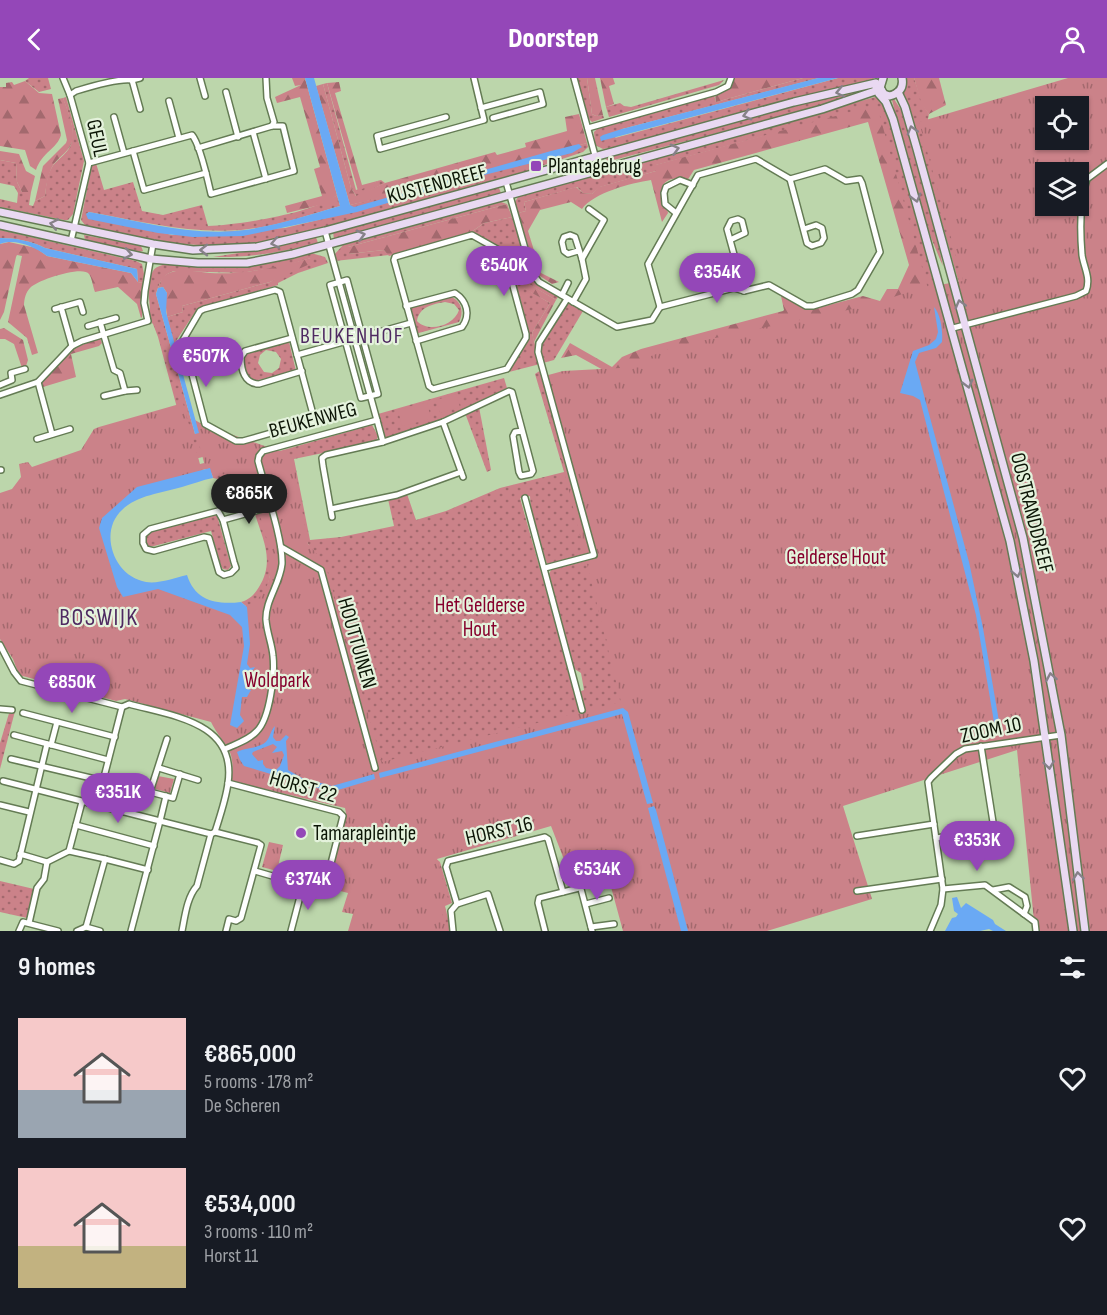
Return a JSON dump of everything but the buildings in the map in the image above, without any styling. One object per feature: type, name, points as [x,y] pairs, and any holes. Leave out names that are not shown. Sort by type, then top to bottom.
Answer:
[{"type":"main road","points":[[878,85],[892,95],[902,85],[900,78]]},
{"type":"main road","name":"KUSTENDREEF","points":[[0,225],[151,259],[198,263],[246,263],[293,254],[811,112],[859,97],[878,85]]},
{"type":"main road","name":"KUSTENDREEF","points":[[0,212],[153,244],[193,250],[256,247],[325,231],[804,99],[878,85]]},
{"type":"main road","name":"OOSTRANDDREEF","points":[[892,95],[906,111],[1023,538],[1061,735],[1085,931]]},
{"type":"main road","name":"OOSTRANDDREEF","points":[[892,95],[893,119],[1010,541],[1027,621],[1073,931]]},
{"type":"street","name":"GEUL","points":[[63,78],[70,95],[88,164],[71,241]]},
{"type":"street","points":[[70,95],[102,81],[140,78]]},
{"type":"street","points":[[200,78],[205,96]]},
{"type":"street","points":[[266,78],[267,98],[274,122],[272,126]]},
{"type":"street","points":[[446,117],[377,136],[380,149],[484,120],[474,78]]},
{"type":"street","points":[[574,78],[599,170]]},
{"type":"street","points":[[588,128],[716,92],[728,86],[731,78]]},
{"type":"street","points":[[132,80],[140,109]]},
{"type":"street","points":[[226,92],[238,136]]},
{"type":"street","points":[[481,108],[540,92],[543,104],[493,118]]},
{"type":"street","points":[[169,101],[179,138]]},
{"type":"street","points":[[508,101],[511,113]]},
{"type":"street","points":[[114,117],[124,153]]},
{"type":"street","points":[[424,123],[428,136]]},
{"type":"street","points":[[88,164],[192,135],[196,138],[198,148],[211,194],[294,171],[283,126],[272,126],[198,148]]},
{"type":"street","points":[[252,132],[266,179]]},
{"type":"street","points":[[133,151],[144,190],[206,173]]},
{"type":"street","points":[[660,307],[648,264],[698,176],[756,159],[790,179],[804,229]]},
{"type":"street","points":[[952,328],[1076,296],[1086,291],[1089,282],[1082,257],[1081,224],[1086,179],[1107,164]]},
{"type":"street","points":[[506,182],[532,273],[539,282],[617,327],[652,320],[660,307],[734,288],[744,291],[769,285],[806,306],[813,306],[858,290],[880,252],[860,179],[846,180],[825,169],[790,179]]},
{"type":"street","points":[[676,213],[665,204],[666,187],[680,180],[693,185]]},
{"type":"street","points":[[582,259],[604,220],[589,209]]},
{"type":"street","points":[[325,231],[383,442]]},
{"type":"street","points":[[472,235],[504,253],[526,334],[507,369],[433,389],[429,386],[411,323],[395,257],[472,235]]},
{"type":"street","points":[[730,240],[744,291]]},
{"type":"street","points":[[0,395],[38,382],[72,346],[81,341],[148,321],[144,303],[153,244]]},
{"type":"street","points":[[573,302],[586,279],[578,251]]},
{"type":"street","points":[[347,280],[363,337],[378,394],[362,398],[330,285],[347,280]]},
{"type":"street","points":[[545,568],[594,555],[538,352],[539,343],[564,297],[568,283]]},
{"type":"street","points":[[275,290],[280,292],[292,338],[313,421],[243,441],[236,441],[205,424],[183,344],[200,311],[275,290]]},
{"type":"street","points":[[406,306],[454,293],[461,297],[467,308],[465,324],[462,327],[416,341]]},
{"type":"street","points":[[72,346],[58,308],[80,302],[84,312]]},
{"type":"street","points":[[88,326],[116,318]]},
{"type":"street","points":[[100,322],[114,370],[120,373],[125,391]]},
{"type":"street","points":[[297,356],[411,323]]},
{"type":"street","points":[[292,338],[245,351],[241,357],[244,374],[253,384],[259,384],[302,371]]},
{"type":"street","points":[[15,389],[11,373],[25,369]]},
{"type":"street","points":[[0,385],[12,380]]},
{"type":"street","points":[[38,382],[52,434]]},
{"type":"street","points":[[104,396],[137,390]]},
{"type":"street","points":[[332,517],[322,458],[326,455],[383,442],[443,422],[509,391],[512,392],[533,471],[531,474],[521,476],[513,436],[515,432],[522,431]]},
{"type":"street","name":"BEUKENWEG","points":[[225,749],[250,737],[259,730],[264,722],[273,666],[266,619],[267,606],[280,577],[282,555],[258,462],[259,456],[263,451],[377,420]]},
{"type":"street","points":[[331,509],[397,495],[462,475],[443,422]]},
{"type":"street","points":[[37,439],[70,429]]},
{"type":"street","points":[[525,498],[582,710]]},
{"type":"street","points":[[223,520],[270,507]]},
{"type":"street","points":[[218,511],[223,520],[236,568],[231,573],[224,575],[219,572],[209,538],[204,537],[153,551],[146,549],[143,543],[143,535],[150,530],[218,511]]},
{"type":"street","name":"HOUTTUINEN","points":[[280,547],[321,570],[375,768]]},
{"type":"street","points":[[0,645],[18,679],[122,706],[129,704],[191,722],[213,734],[225,749],[229,765],[228,783],[198,885],[193,890],[187,907],[182,931]]},
{"type":"street","points":[[103,781],[122,706]]},
{"type":"street","points":[[0,709],[12,710]]},
{"type":"street","points":[[23,713],[115,737]]},
{"type":"street","points":[[0,860],[14,864],[19,861],[35,789],[57,722]]},
{"type":"street","points":[[14,735],[108,760]]},
{"type":"street","name":"ZOOM 10","points":[[930,931],[941,905],[943,889],[928,782],[956,754],[965,749],[1061,735]]},
{"type":"street","points":[[150,792],[167,739]]},
{"type":"street","points":[[936,837],[976,832],[990,827],[993,822],[981,746]]},
{"type":"street","points":[[11,759],[173,798],[180,774]]},
{"type":"street","points":[[159,768],[198,780]]},
{"type":"street","points":[[69,851],[76,825],[95,779]]},
{"type":"street","points":[[3,781],[261,845],[241,918],[236,921],[229,919],[226,931]]},
{"type":"street","name":"HORST 22","points":[[228,783],[339,812],[343,816],[324,891],[255,871]]},
{"type":"street","points":[[131,931],[166,796]]},
{"type":"street","points":[[0,805],[29,812]]},
{"type":"street","points":[[857,836],[933,824]]},
{"type":"street","points":[[76,825],[154,846]]},
{"type":"street","name":"HORST 16","points":[[457,904],[446,867],[448,861],[545,837],[548,839],[563,892]]},
{"type":"street","points":[[20,854],[47,862],[69,851],[148,870]]},
{"type":"street","points":[[87,927],[105,859]]},
{"type":"street","points":[[29,923],[38,888],[44,879],[47,862]]},
{"type":"street","points":[[857,891],[942,879]]},
{"type":"street","points":[[943,889],[982,884],[1035,922],[1036,931]]},
{"type":"street","points":[[291,931],[303,885]]},
{"type":"street","points":[[993,890],[1009,887],[1025,897],[1027,906],[1024,914]]},
{"type":"street","points":[[544,931],[539,898],[579,888],[586,904],[592,929],[614,924]]},
{"type":"street","points":[[453,931],[451,910],[457,904],[488,894],[500,931]]},
{"type":"street","points":[[586,904],[609,898]]},
{"type":"street","points":[[19,931],[23,922],[58,931]]},
{"type":"street","points":[[77,931],[87,927],[100,931]]},
{"type":"green space","points":[[29,78],[48,78],[51,89],[39,92],[25,81]]},
{"type":"green space","points":[[292,78],[305,78],[337,195],[328,203],[287,213],[285,206],[322,196],[314,169],[320,167],[300,97],[277,103],[275,97],[301,85],[295,86]]},
{"type":"green space","points":[[577,78],[587,78],[592,114],[603,115],[604,118],[592,122],[589,119]]},
{"type":"green space","points":[[587,78],[595,78],[603,115],[592,114]]},
{"type":"green space","points":[[600,78],[613,78],[615,84],[609,86],[614,104],[606,107]]},
{"type":"green space","points":[[732,78],[803,78],[716,102],[715,95],[727,90]]},
{"type":"green space","points":[[803,78],[819,78],[622,129],[615,138],[838,78],[874,78],[872,81],[844,90],[792,99],[620,146],[603,149],[595,145],[594,132],[597,129],[714,95],[716,102]]},
{"type":"green space","points":[[904,78],[914,78],[923,105],[929,114],[928,119],[971,291],[962,294],[911,113],[903,95]]},
{"type":"green space","points":[[914,78],[939,78],[946,105],[929,114],[922,105]]},
{"type":"green space","name":"Gelderse Hout","points":[[1068,78],[1107,78],[1107,931],[1035,931],[1017,750],[843,806],[872,899],[767,931],[623,931],[605,865],[570,875],[551,826],[437,859],[449,902],[440,906],[447,931],[348,931],[353,914],[342,912],[348,893],[329,888],[346,813],[345,808],[231,781],[231,754],[211,722],[125,699],[116,701],[19,675],[13,659],[0,639],[0,493],[12,489],[21,477],[19,464],[28,462],[32,467],[81,450],[94,429],[183,403],[203,475],[139,492],[106,523],[114,570],[154,587],[201,602],[246,606],[257,599],[265,590],[269,580],[270,555],[256,499],[250,488],[236,478],[218,473],[207,474],[193,421],[293,456],[308,544],[325,563],[382,762],[621,702],[541,377],[563,371],[620,368],[677,346],[867,306],[920,288],[963,281],[919,122]]},
{"type":"green space","points":[[724,80],[719,85],[609,117],[606,107],[620,103],[631,107]]},
{"type":"green space","points":[[25,81],[39,93],[52,94],[61,135],[36,170],[30,166],[25,150],[0,146],[0,87],[6,87],[6,83],[12,82],[14,85]]},
{"type":"green space","points":[[339,82],[341,91],[335,93],[362,185],[381,180],[358,191],[327,83]]},
{"type":"green space","points":[[327,83],[356,190],[381,180],[385,183],[357,197],[351,188],[323,84]]},
{"type":"green space","points":[[323,84],[351,188],[356,196],[385,183],[495,152],[497,155],[526,147],[525,143],[567,131],[565,117],[579,114],[587,143],[452,181],[350,205],[316,86]]},
{"type":"green space","points":[[871,87],[872,90],[821,106],[606,162],[607,157],[619,153],[819,98]]},
{"type":"green space","points":[[66,97],[84,161],[73,214],[68,220],[64,220],[0,207],[0,199],[17,203],[18,193],[14,186],[0,183],[0,160],[16,163],[17,182],[22,192],[31,192],[29,205],[33,206],[35,201],[45,196],[50,170],[64,155],[72,140],[72,124],[63,98]]},
{"type":"green space","points":[[875,97],[881,101],[887,111],[950,341],[933,308],[869,108],[656,165],[656,171],[600,187],[592,194],[583,193],[577,187],[524,202],[526,211],[518,213],[515,202],[518,197]]},
{"type":"green space","points":[[63,98],[72,126],[71,145],[52,167],[45,196],[35,201],[43,166],[67,140],[58,99]]},
{"type":"green space","points":[[894,99],[905,116],[934,223],[943,266],[934,246],[914,184],[892,100]]},
{"type":"green space","points":[[865,108],[873,108],[879,113],[932,303],[728,439],[576,355],[561,358],[570,343],[612,367],[622,357],[641,349],[783,311],[781,296],[801,305],[808,305],[810,310],[863,296],[880,301],[887,289],[898,289],[909,265],[868,122],[694,170],[687,181],[677,179],[667,181],[662,186],[668,213],[662,222],[651,180],[623,186],[603,194],[587,203],[582,209],[571,202],[540,210],[528,231],[541,273],[559,282],[552,284],[537,274],[518,213],[526,211],[524,202],[576,187],[583,193],[592,194],[599,187],[656,171],[655,165]]},
{"type":"green space","points":[[587,143],[588,147],[583,152],[506,178],[287,237],[260,242],[234,245],[185,244],[137,237],[85,225],[81,220],[92,164],[96,163],[104,190],[133,182],[142,211],[163,215],[202,205],[208,226],[238,223],[294,212],[312,207],[337,195],[340,206],[266,226],[222,231],[145,223],[89,212],[86,214],[172,235],[285,228],[351,212],[350,205]]},
{"type":"green space","points":[[0,151],[19,154],[26,171],[35,176],[31,192],[22,192],[17,182],[16,163],[0,160]]},
{"type":"green space","points":[[497,188],[501,193],[334,239],[333,232]]},
{"type":"green space","points":[[501,202],[507,204],[348,247],[348,254],[384,250],[389,255],[335,261],[334,255],[343,245]]},
{"type":"green space","points":[[507,204],[512,217],[484,223],[467,235],[389,256],[384,250],[348,254],[348,247]]},
{"type":"green space","points":[[512,217],[531,278],[536,284],[558,297],[556,300],[527,283],[524,288],[550,303],[532,333],[540,364],[501,374],[523,344],[524,333],[503,254],[467,235],[484,223]]},
{"type":"green space","points":[[0,230],[136,261],[142,264],[143,283],[138,282],[137,269],[45,248],[23,240],[0,238]]},
{"type":"green space","points":[[84,235],[141,246],[143,251],[85,240]]},
{"type":"green space","points":[[316,237],[318,243],[292,249],[266,254],[213,257],[271,248]]},
{"type":"green space","points":[[9,242],[36,248],[47,256],[131,273],[138,282],[143,283],[142,317],[137,304],[118,287],[95,292],[89,274],[85,272],[70,272],[50,278],[30,288],[25,298],[24,305],[38,353],[32,355],[27,338],[8,322],[22,256],[17,255],[16,257],[4,312],[0,320],[0,244]]},
{"type":"green space","points":[[311,253],[325,257],[328,263],[298,273],[278,285],[197,309],[174,344],[167,317],[183,312],[182,306],[270,282],[311,258],[284,266],[241,273],[175,271],[162,279],[156,294],[195,434],[199,432],[195,420],[237,445],[237,448],[191,460],[158,337],[149,320],[148,289],[153,271],[157,267],[169,264],[202,267],[243,266]]},
{"type":"green space","points":[[311,258],[312,263],[270,282],[182,306],[183,312],[167,317],[165,298],[167,293],[163,287],[158,288],[162,278],[172,272],[249,272]]},
{"type":"green space","points":[[526,282],[556,300],[534,342],[532,333],[550,303],[523,288]]},
{"type":"green space","points":[[452,297],[460,305],[461,315],[459,322],[415,334],[408,308]],"holes":[[[445,302],[454,304],[459,310],[456,316],[446,324],[428,327],[417,321],[418,316],[427,307]]]},
{"type":"green space","points":[[564,300],[583,311],[554,360],[543,363],[540,350]]},
{"type":"green space","points":[[4,328],[23,340],[28,360],[26,366],[22,368],[14,344],[0,339],[0,329]]},
{"type":"green space","points":[[100,338],[102,343],[99,346],[71,354],[76,377],[43,387],[42,382],[67,355]]},
{"type":"green space","points":[[289,342],[296,371],[254,381],[244,368],[246,353]],"holes":[[[266,350],[276,352],[281,359],[279,368],[272,373],[264,372],[258,363],[260,355]]]},
{"type":"green space","name":"Het Gelderse Hout","points":[[541,370],[588,553],[547,564],[531,514],[530,496],[520,498],[575,693],[584,690],[581,673],[573,668],[549,574],[551,570],[589,560],[632,700],[379,773],[319,564],[262,458],[269,454],[372,425],[378,436],[376,442],[294,459],[310,540],[341,537],[394,526],[388,499],[407,494],[416,520],[446,511],[500,488],[564,472],[535,374]]},
{"type":"green space","points":[[504,378],[507,388],[438,421],[388,439],[384,436],[378,414]]},
{"type":"green space","points":[[456,394],[460,407],[440,413],[436,400]]},
{"type":"green space","points":[[427,402],[431,419],[402,426],[398,410]]},
{"type":"green space","points":[[479,407],[491,470],[487,472],[465,413]]},
{"type":"green space","points":[[243,453],[258,506],[253,508],[237,487],[213,478],[210,468],[137,487],[130,482]]},
{"type":"green space","points":[[260,513],[276,546],[264,604],[247,607],[241,602],[249,598],[259,587],[266,568],[266,550],[255,514]]},
{"type":"green space","points":[[217,515],[231,566],[228,570],[221,566],[211,531],[154,546],[147,544],[146,539],[150,532]]},
{"type":"green space","points":[[10,710],[15,711],[0,769],[0,743]]},
{"type":"green space","points":[[158,776],[174,779],[170,793],[155,789]]},
{"type":"green space","points":[[269,842],[283,845],[277,871],[262,867]]},
{"type":"green space","points":[[432,855],[440,862],[452,903],[445,906],[451,931],[442,931]]},
{"type":"green space","points":[[0,881],[34,889],[27,918],[0,912]]},
{"type":"water","points":[[305,78],[314,78],[350,205],[354,207],[551,151],[579,144],[582,147],[572,153],[476,177],[357,212],[243,236],[193,237],[158,233],[88,219],[86,214],[89,212],[186,230],[225,232],[293,220],[340,206]]},
{"type":"water","points":[[818,78],[838,78],[601,141],[600,137],[603,135],[622,129]]},
{"type":"water","points":[[0,238],[23,240],[45,248],[137,269],[138,282],[131,273],[47,256],[37,249],[18,243],[0,244]]},
{"type":"water","points":[[163,287],[167,293],[166,312],[199,433],[195,434],[156,294],[158,288]]},
{"type":"water","points":[[934,307],[941,324],[942,342],[936,348],[919,353],[915,362],[969,562],[1001,733],[996,734],[976,615],[920,400],[900,393],[913,351],[929,345],[936,339],[938,332]]},
{"type":"water","points":[[210,468],[213,478],[150,495],[128,505],[115,519],[111,530],[111,541],[118,563],[125,572],[135,578],[146,582],[156,582],[187,575],[195,591],[201,596],[215,602],[241,602],[247,607],[250,644],[247,664],[250,668],[255,667],[246,680],[245,688],[251,690],[247,697],[242,697],[240,715],[244,721],[237,728],[230,725],[244,646],[242,627],[230,615],[158,589],[123,597],[117,587],[99,528],[102,518],[137,487]]},
{"type":"water","points":[[623,708],[628,712],[653,803],[647,804],[622,714],[380,778],[379,773]]},
{"type":"water","points":[[275,726],[273,737],[276,741],[280,741],[286,735],[289,737],[286,741],[288,770],[302,778],[332,786],[374,774],[375,779],[331,792],[244,766],[237,752],[262,745]],"holes":[[[273,744],[277,747],[272,753],[282,751],[284,755],[276,770],[266,768],[263,760],[258,761],[252,754]]]},
{"type":"water","points":[[654,806],[688,931],[681,931],[648,808]]},
{"type":"water","points":[[957,897],[961,908],[966,903],[1006,931],[989,929],[945,931],[952,918],[958,914],[954,911],[952,898]]},
{"type":"place","name":"Plantagebrug","points":[[536,166]]},
{"type":"place","name":"Tamarapleintje","points":[[301,833]]},
{"type":"district","name":"BEUKENHOF","points":[[352,336]]},
{"type":"district","name":"BOSWIJK","points":[[99,617]]},
{"type":"park label","name":"Woldpark","points":[[277,680]]}]
